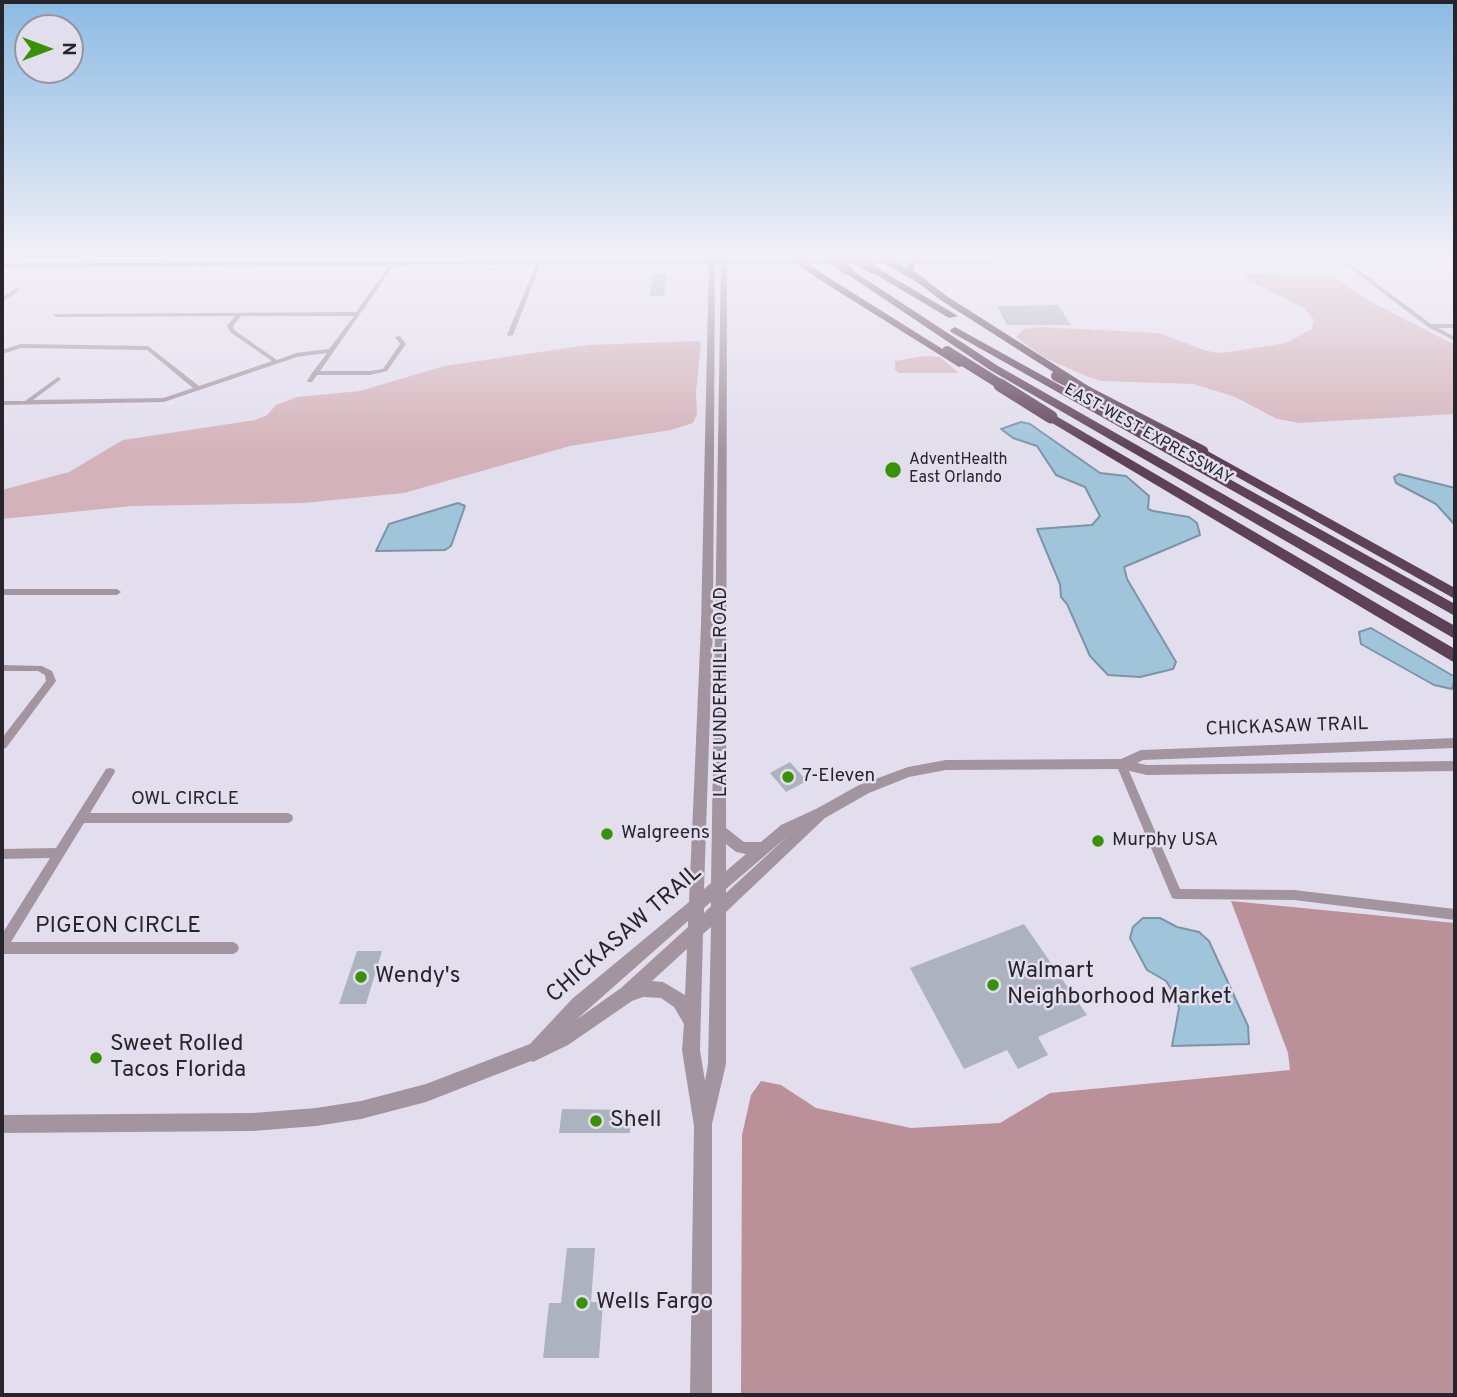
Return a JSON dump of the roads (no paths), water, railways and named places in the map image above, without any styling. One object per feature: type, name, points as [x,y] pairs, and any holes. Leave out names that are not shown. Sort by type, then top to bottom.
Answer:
[{"type":"highway","points":[[891,321],[957,362],[1157,467],[1194,481]]},
{"type":"highway","points":[[903,321],[1051,417],[1455,657]]},
{"type":"highway","name":"EAST-WEST EXPRESSWAY","points":[[924,321],[994,368],[1455,633]]},
{"type":"highway","name":"EAST-WEST EXPRESSWAY","points":[[939,321],[1455,611]]},
{"type":"highway","points":[[971,321],[1056,376],[1202,452],[1455,594]]},
{"type":"highway","points":[[980,321],[1155,431],[1238,490]]},
{"type":"street","points":[[234,321],[230,326],[232,331],[275,361]]},
{"type":"street","points":[[310,381],[353,321]]},
{"type":"street","points":[[510,335],[516,321]]},
{"type":"street","name":"LAKE UNDERHILL ROAD","points":[[701,1395],[703,1126],[691,1050],[708,580],[712,321]]},
{"type":"street","name":"LAKE UNDERHILL ROAD","points":[[703,1126],[717,1065],[724,321]]},
{"type":"street","points":[[1424,321],[1455,339]]},
{"type":"street","points":[[1430,326],[1455,326]]},
{"type":"street","points":[[315,373],[370,373],[384,370],[403,344],[398,337]]},
{"type":"street","points":[[2,352],[21,346],[148,348],[197,388]]},
{"type":"street","points":[[2,403],[149,402],[296,355],[331,351]]},
{"type":"street","points":[[26,403],[58,379]]},
{"type":"street","points":[[712,398],[723,398]]},
{"type":"street","points":[[709,507],[723,527]]},
{"type":"street","points":[[708,580],[714,594],[723,603]]},
{"type":"street","points":[[2,602],[6,592],[117,592]]},
{"type":"street","points":[[2,668],[39,668],[49,673],[51,681],[2,745]]},
{"type":"street","name":"CHICKASAW TRAIL","points":[[1121,764],[1141,755],[1455,743]]},
{"type":"street","points":[[1121,764],[1176,894],[1294,895],[1455,915]]},
{"type":"street","name":"CHICKASAW TRAIL","points":[[533,1053],[578,1005],[786,829],[881,781],[932,767],[1121,764],[1147,770],[1455,766]]},
{"type":"street","points":[[2,946],[110,772]]},
{"type":"street","name":"CHICKASAW TRAIL","points":[[2,1124],[253,1122],[316,1117],[361,1110],[426,1093],[533,1053],[562,1039],[627,994],[821,813]]},
{"type":"street","name":"OWL CIRCLE","points":[[81,818],[288,818]]},
{"type":"street","points":[[721,832],[741,848],[762,848]]},
{"type":"street","points":[[2,854],[59,853]]},
{"type":"street","name":"PIGEON CIRCLE","points":[[2,946],[233,947]]},
{"type":"street","points":[[627,994],[643,989],[663,990],[680,1001],[692,1023]]},
{"type":"water","points":[[1021,422],[1030,424],[1100,473],[1126,476],[1149,496],[1148,509],[1189,517],[1197,523],[1200,535],[1124,567],[1127,579],[1176,662],[1173,669],[1140,677],[1108,675],[1090,656],[1067,604],[1061,597],[1060,584],[1037,529],[1092,525],[1100,516],[1085,487],[1056,475],[1037,446],[1013,438],[1001,429]]},
{"type":"water","points":[[1399,474],[1455,488],[1455,525],[1436,504],[1396,483],[1394,477]]},
{"type":"water","points":[[458,503],[465,506],[451,546],[445,550],[376,551],[389,524]]},
{"type":"water","points":[[1371,628],[1455,677],[1452,689],[1434,685],[1361,644],[1359,632]]},
{"type":"water","points":[[1143,918],[1160,918],[1177,927],[1199,932],[1209,941],[1248,1026],[1249,1044],[1172,1046],[1179,1008],[1175,995],[1166,981],[1147,970],[1130,938],[1133,927]]},
{"type":"place","name":"AdventHealth East Orlando","points":[[893,470]]},
{"type":"place","name":"7-Eleven","points":[[788,777]]},
{"type":"place","name":"Walgreens","points":[[607,834]]},
{"type":"place","name":"Murphy USA","points":[[1098,841]]},
{"type":"place","name":"Wendy's","points":[[361,977]]},
{"type":"place","name":"Walmart Neighborhood Market","points":[[993,985]]},
{"type":"place","name":"Sweet Rolled Tacos Florida","points":[[96,1058]]},
{"type":"place","name":"Shell","points":[[596,1121]]},
{"type":"place","name":"Wells Fargo","points":[[582,1303]]}]
